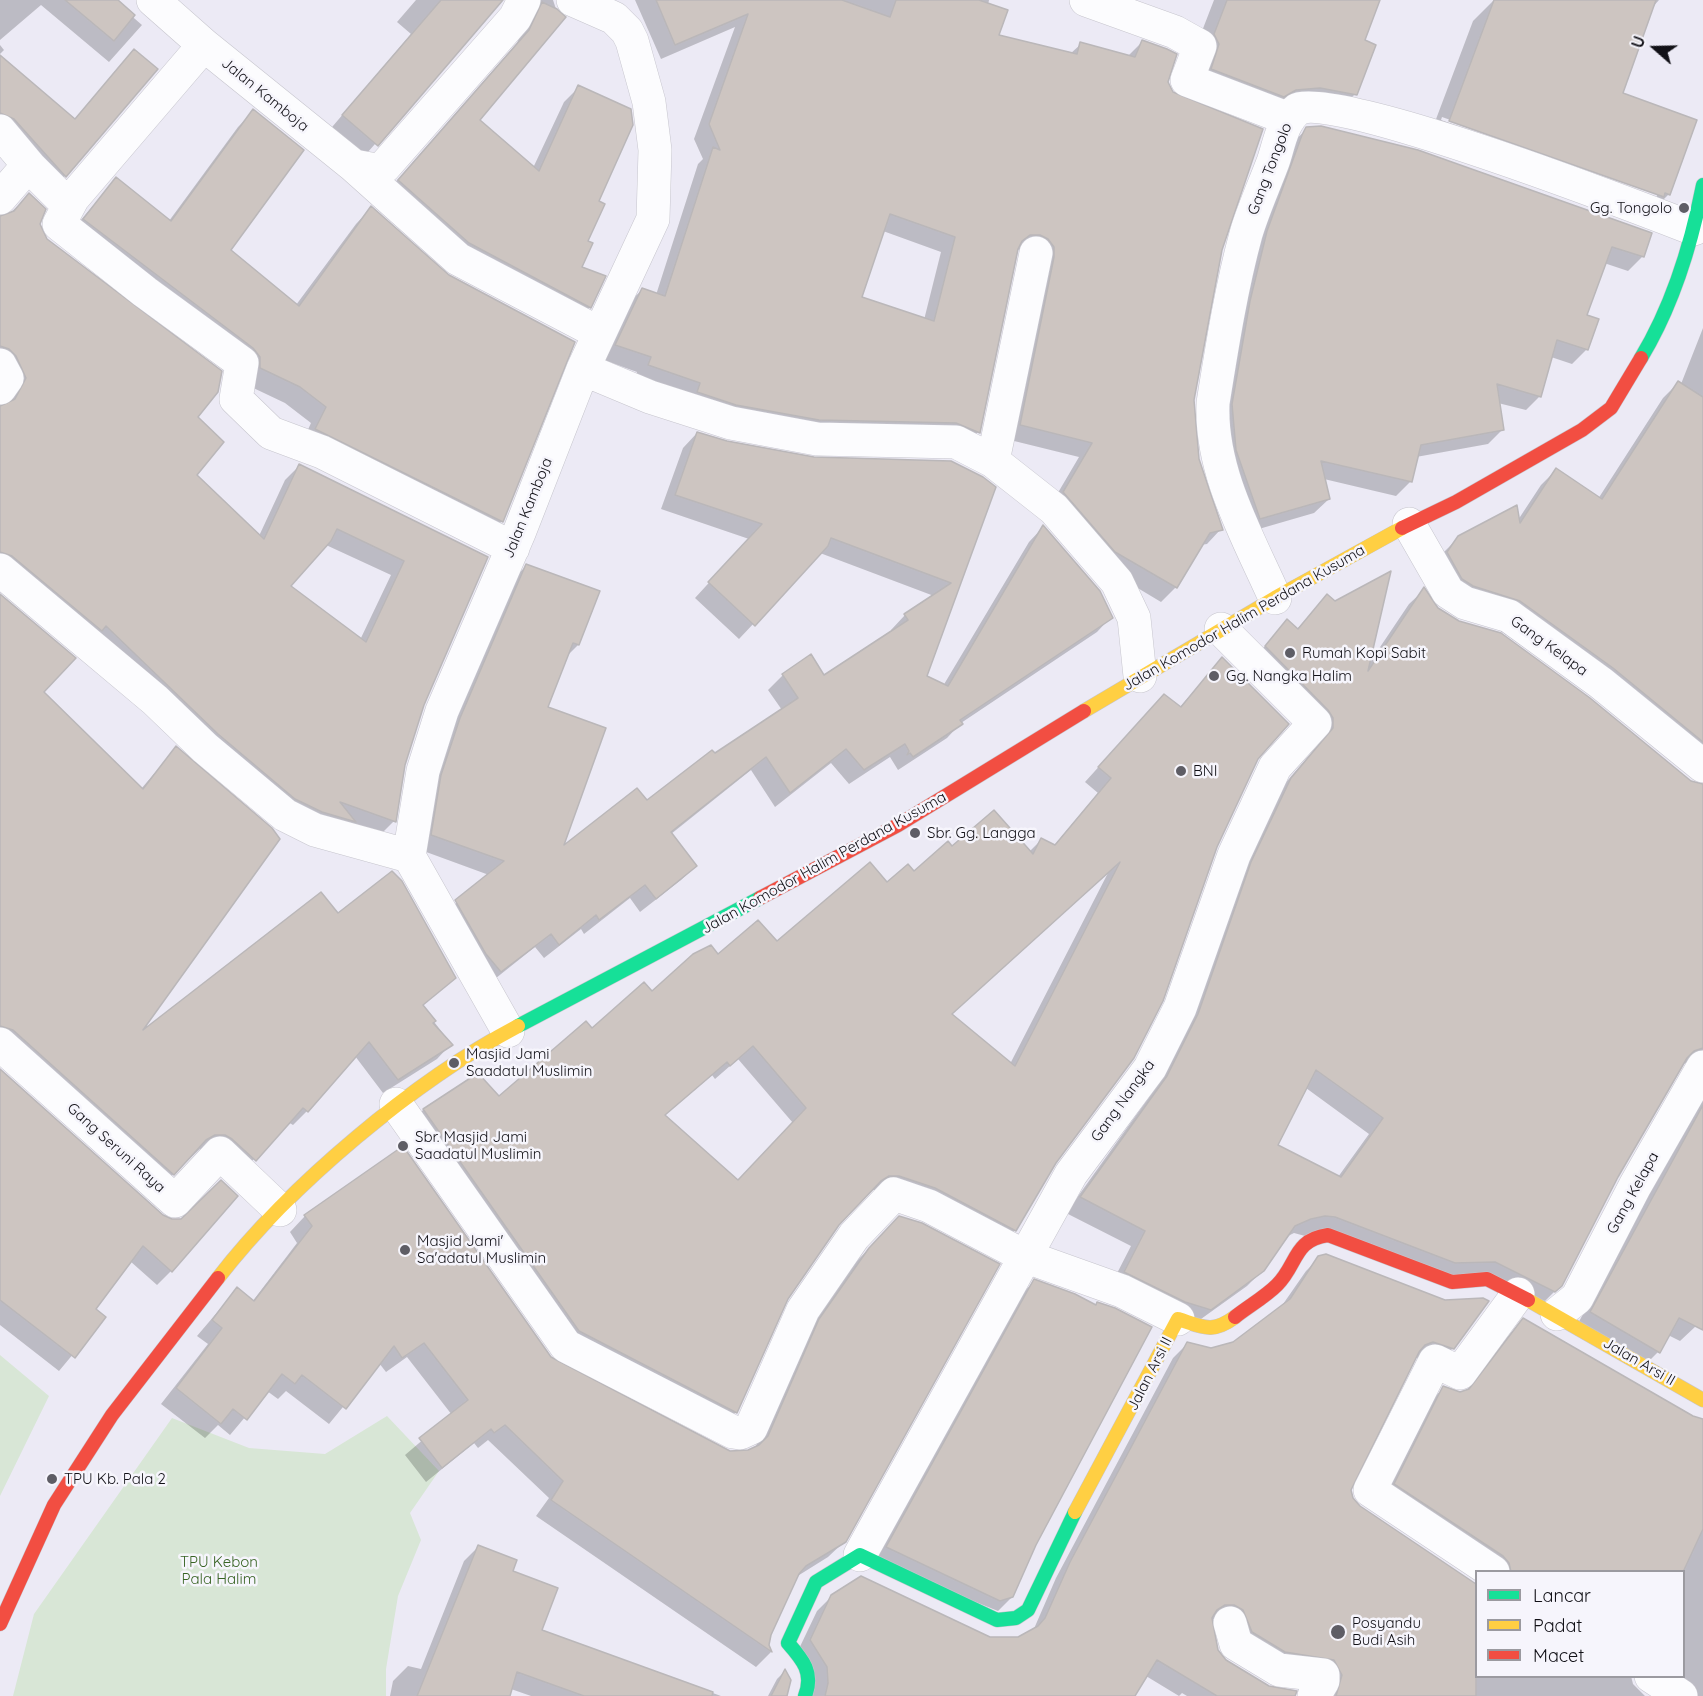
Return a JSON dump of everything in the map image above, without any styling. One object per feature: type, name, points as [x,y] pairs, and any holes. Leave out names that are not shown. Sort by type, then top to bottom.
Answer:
[{"type":"street","name":"Jalan Kamboja","points":[[153,0],[204,45],[354,166],[458,259],[599,333]]},
{"type":"street","points":[[354,166],[376,170],[384,167],[515,18],[524,0]]},
{"type":"street","name":"Jalan Kamboja","points":[[409,856],[423,771],[442,711],[513,548],[583,369],[653,219],[655,150],[649,102],[630,37],[614,18],[573,0]]},
{"type":"street","points":[[1086,0],[1175,32],[1200,46],[1187,80],[1289,119]]},
{"type":"street","points":[[204,45],[73,198],[59,224],[145,292],[242,363],[236,399],[271,433],[322,452],[513,548]]},
{"type":"street","name":"Gang Tongolo","points":[[1275,598],[1234,506],[1215,451],[1212,430],[1220,361],[1246,233],[1289,119],[1302,107],[1368,117],[1502,157],[1700,203]]},
{"type":"street","points":[[0,131],[31,168],[65,202],[73,198]]},
{"type":"street","points":[[0,198],[26,169],[31,168]]},
{"type":"street","name":"Jalan Komodor Halim Perdana Kusuma","points":[[0,1624],[54,1505],[112,1415],[237,1253],[280,1210],[396,1104],[508,1031],[898,825],[1140,676],[1221,629],[1409,524],[1456,502],[1582,430],[1611,408],[1655,334],[1682,269],[1700,203]]},
{"type":"street","points":[[993,461],[1036,253]]},
{"type":"street","points":[[0,365],[6,378],[0,388]]},
{"type":"street","points":[[583,369],[650,397],[731,423],[817,439],[956,442],[993,461],[1054,509],[1117,582],[1134,618],[1140,676]]},
{"type":"street","name":"Gang Kelapa","points":[[1409,524],[1448,592],[1465,603],[1509,616],[1601,683],[1703,766]]},
{"type":"street","points":[[0,570],[155,700],[205,748],[285,815],[315,830],[409,856],[508,1031]]},
{"type":"street","name":"Gang Nangka","points":[[860,1555],[1071,1174],[1150,1068],[1180,1008],[1234,855],[1275,767],[1315,723],[1221,629]]},
{"type":"street","name":"Gang Seruni Raya","points":[[0,1044],[175,1201],[220,1153],[280,1210]]},
{"type":"street","name":"Gang Kelapa","points":[[1557,1314],[1577,1298],[1635,1186],[1703,1067]]},
{"type":"street","points":[[396,1104],[566,1346],[733,1432],[740,1433],[751,1428],[803,1310],[854,1236],[888,1197],[900,1194],[929,1206],[1024,1256],[1122,1291],[1178,1319]]},
{"type":"street","name":"Jalan Arsi II","points":[[860,1555],[997,1620],[1022,1615],[1028,1610],[1053,1554],[1128,1418],[1178,1319],[1209,1329],[1222,1327],[1278,1284],[1305,1242],[1314,1237],[1328,1235],[1452,1282],[1487,1279],[1557,1314],[1703,1400]]},
{"type":"street","points":[[1490,1570],[1370,1490],[1435,1361],[1460,1373],[1518,1294]]},
{"type":"street","points":[[805,1696],[811,1682],[810,1669],[788,1643],[814,1584],[860,1555]]},
{"type":"street","points":[[1230,1623],[1236,1644],[1279,1670],[1323,1675],[1323,1681],[1314,1696]]},
{"type":"street","points":[[1653,1678],[1681,1696]]},
{"type":"green space","points":[[0,1355],[49,1396],[0,1496]]},
{"type":"green space","name":"TPU Kebon Pala Halim","points":[[387,1416],[439,1471],[410,1513],[421,1540],[398,1596],[386,1669],[386,1696],[13,1696],[34,1614],[172,1418],[249,1448],[325,1454]]},
{"type":"building","points":[[65,0],[118,0],[135,15],[114,41]]},
{"type":"building","points":[[441,0],[503,0],[378,146],[342,115]]},
{"type":"building","points":[[656,0],[842,0],[890,17],[896,0],[979,0],[1008,10],[999,35],[1077,54],[1080,42],[1135,57],[1142,40],[1167,49],[1177,54],[1168,82],[1173,92],[1263,129],[1222,250],[1194,400],[1199,459],[1223,530],[1210,533],[1177,588],[1115,552],[1063,492],[1092,443],[1020,425],[1054,257],[1054,247],[1048,239],[1040,235],[1030,235],[1022,241],[1018,249],[980,433],[956,423],[819,420],[736,405],[697,392],[700,383],[648,365],[651,357],[615,345],[642,288],[665,296],[713,147],[720,150],[709,124],[748,14],[675,45]],"holes":[[[890,214],[955,237],[934,321],[862,297]]]},
{"type":"building","points":[[1227,0],[1380,0],[1365,40],[1376,45],[1357,95],[1320,88],[1296,90],[1284,97],[1211,69],[1219,44],[1214,34]]},
{"type":"building","points":[[1494,0],[1656,0],[1623,93],[1697,120],[1670,195],[1665,193],[1664,197],[1449,121]]},
{"type":"building","points":[[542,2],[557,9],[566,17],[480,120],[539,171],[578,85],[631,109],[633,125],[599,201],[605,204],[588,241],[593,243],[582,267],[606,276],[591,308],[469,243],[398,180],[529,30]]},
{"type":"building","points":[[134,49],[158,69],[66,177],[14,119],[0,113],[0,55],[75,119]]},
{"type":"building","points":[[253,109],[304,150],[231,250],[299,306],[371,206],[449,275],[575,342],[503,522],[315,429],[326,407],[300,387],[260,368],[260,357],[253,348],[83,219],[116,177],[171,221]]},
{"type":"building","points":[[1321,126],[1418,150],[1652,233],[1644,257],[1612,247],[1587,315],[1599,319],[1588,350],[1557,340],[1541,397],[1497,384],[1504,430],[1421,445],[1412,482],[1321,461],[1330,499],[1260,519],[1236,450],[1232,404],[1250,301],[1267,231],[1306,127]]},
{"type":"building","points":[[29,193],[46,209],[40,224],[47,239],[222,371],[218,392],[198,417],[224,442],[197,475],[264,539],[299,464],[488,557],[424,705],[405,765],[396,822],[340,802],[356,822],[322,812],[295,799],[218,734],[106,626],[102,631],[12,556],[0,552],[0,406],[15,399],[26,378],[16,356],[9,349],[0,346],[0,216],[14,211]],"holes":[[[337,529],[404,561],[366,642],[291,586],[331,541]]]},
{"type":"building","points":[[1678,381],[1703,397],[1703,742],[1613,668],[1520,601],[1473,586],[1462,579],[1447,552],[1458,536],[1517,505],[1520,523],[1556,468],[1602,499]]},
{"type":"building","points":[[697,432],[727,441],[814,457],[951,461],[983,477],[996,487],[927,676],[948,686],[1043,525],[1100,591],[1113,618],[960,720],[963,724],[913,757],[910,753],[907,755],[909,751],[905,744],[864,770],[846,749],[790,793],[766,757],[671,832],[697,866],[656,899],[645,885],[599,920],[596,915],[559,945],[551,934],[501,972],[486,954],[455,900],[504,861],[431,835],[441,775],[460,718],[526,564],[600,591],[579,645],[573,643],[548,707],[606,728],[564,845],[637,788],[647,800],[712,750],[715,753],[798,698],[782,674],[811,654],[824,675],[908,620],[904,614],[951,583],[831,538],[828,546],[755,626],[708,582],[762,524],[675,495]]},
{"type":"building","points":[[1391,571],[1368,671],[1424,587],[1438,608],[1459,621],[1501,633],[1590,698],[1691,781],[1703,784],[1703,1048],[1694,1051],[1687,1058],[1618,1177],[1562,1286],[1555,1292],[1495,1262],[1455,1263],[1335,1217],[1325,1216],[1295,1226],[1264,1271],[1211,1310],[1185,1302],[1124,1272],[1145,1231],[1080,1197],[1167,1076],[1198,1014],[1251,862],[1291,778],[1333,728],[1333,718],[1328,710],[1265,646],[1287,619],[1298,629],[1327,594],[1335,601]],"holes":[[[1316,1070],[1383,1118],[1341,1177],[1278,1145]]]},
{"type":"building","points":[[0,594],[76,658],[44,692],[143,789],[176,746],[272,828],[280,839],[143,1030],[321,892],[338,913],[392,871],[402,881],[456,978],[423,1005],[436,1021],[433,1023],[453,1045],[398,1080],[369,1042],[308,1112],[303,1108],[256,1161],[232,1139],[225,1135],[215,1135],[206,1140],[174,1175],[13,1030],[0,1026]]},
{"type":"building","points":[[1222,657],[1289,724],[1258,759],[1217,847],[1163,1001],[1134,1058],[1056,1163],[1016,1231],[935,1188],[899,1176],[889,1176],[881,1181],[839,1225],[788,1299],[737,1413],[579,1331],[423,1109],[478,1073],[499,1096],[586,1021],[592,1028],[644,982],[652,991],[693,954],[711,945],[718,954],[758,920],[777,941],[870,862],[887,882],[908,864],[914,871],[948,841],[952,846],[994,810],[1033,854],[1041,838],[1055,845],[1111,778],[1098,767],[1164,694],[1181,707]],"holes":[[[1120,862],[1015,1066],[952,1014]],[[753,1046],[806,1108],[738,1180],[665,1115],[727,1062],[730,1066]]]},
{"type":"building","points":[[0,1069],[163,1215],[172,1219],[181,1219],[221,1180],[238,1196],[172,1272],[143,1246],[96,1309],[106,1317],[75,1358],[0,1300]]},
{"type":"building","points":[[1703,1105],[1703,1330],[1679,1318],[1660,1353],[1590,1312]]},
{"type":"building","points":[[403,1146],[551,1357],[730,1451],[748,1450],[759,1445],[768,1436],[819,1319],[869,1248],[899,1216],[922,1223],[1000,1264],[846,1542],[806,1566],[799,1574],[771,1635],[769,1645],[772,1652],[551,1500],[563,1481],[505,1425],[494,1433],[491,1429],[442,1468],[419,1438],[468,1400],[424,1343],[402,1358],[394,1346],[346,1409],[302,1375],[295,1384],[282,1374],[247,1420],[233,1409],[221,1424],[176,1388],[222,1328],[212,1320],[237,1287],[254,1301],[312,1226],[304,1215]]},
{"type":"building","points":[[1326,1254],[1445,1300],[1483,1298],[1489,1301],[1454,1349],[1433,1342],[1425,1345],[1419,1352],[1351,1490],[1353,1498],[1360,1506],[1475,1583],[1476,1696],[1336,1696],[1342,1675],[1334,1660],[1285,1652],[1252,1632],[1243,1610],[1234,1605],[1225,1605],[1217,1610],[1212,1618],[1218,1650],[1226,1660],[1269,1686],[1297,1691],[1295,1696],[1217,1696],[1157,1660],[1135,1696],[825,1696],[828,1683],[827,1667],[810,1640],[831,1595],[861,1576],[990,1637],[1018,1637],[1038,1626],[1045,1618],[1070,1562],[1187,1342],[1211,1348],[1233,1342],[1290,1299],[1318,1256]]},
{"type":"building","points":[[1034,1279],[1075,1294],[1096,1305],[1097,1302],[1115,1308],[1152,1327],[1036,1545],[1013,1597],[1000,1601],[886,1547]]},
{"type":"building","points":[[1523,1318],[1693,1416],[1703,1419],[1703,1529],[1684,1570],[1511,1570],[1509,1563],[1503,1556],[1394,1484],[1443,1386],[1460,1392],[1469,1389]]},
{"type":"building","points":[[478,1545],[517,1560],[513,1571],[558,1588],[542,1630],[713,1692],[712,1696],[584,1696],[517,1672],[510,1696],[417,1696]]},
{"type":"building","points":[[785,1669],[791,1680],[787,1696],[771,1696]]},
{"type":"traffic: fast","points":[[1641,358],[1672,296],[1680,274],[1703,185]]},
{"type":"traffic: fast","points":[[518,1026],[760,898]]},
{"type":"traffic: fast","points":[[805,1696],[808,1680],[806,1667],[788,1643],[816,1582],[860,1555],[997,1620],[1016,1618],[1028,1610],[1075,1512]]},
{"type":"traffic: slow","points":[[1084,711],[1275,598],[1402,528]]},
{"type":"traffic: slow","points":[[218,1278],[281,1207],[356,1138],[396,1105],[437,1076],[518,1026]]},
{"type":"traffic: slow","points":[[1528,1300],[1703,1400]]},
{"type":"traffic: slow","points":[[1075,1512],[1178,1319],[1213,1327],[1220,1326],[1235,1317]]},
{"type":"traffic: jam","points":[[1402,528],[1456,502],[1582,430],[1611,408],[1641,358]]},
{"type":"traffic: jam","points":[[760,898],[898,825],[1084,711]]},
{"type":"traffic: jam","points":[[1235,1317],[1277,1285],[1302,1247],[1308,1242],[1328,1235],[1452,1282],[1487,1279],[1528,1300]]},
{"type":"traffic: jam","points":[[0,1624],[54,1505],[112,1415],[218,1278]]},
{"type":"place","name":"Gg. Tongolo","points":[[1684,208]]},
{"type":"place","name":"Rumah Kopi Sabit","points":[[1290,653]]},
{"type":"place","name":"Gg. Nangka Halim","points":[[1214,676]]},
{"type":"place","name":"BNI","points":[[1181,771]]},
{"type":"place","name":"Sbr. Gg. Langga","points":[[915,833]]},
{"type":"place","name":"Masjid Jami Saadatul Muslimin","points":[[454,1063]]},
{"type":"place","name":"Sbr. Masjid Jami Saadatul Muslimin","points":[[403,1146]]},
{"type":"place","name":"Masjid Jami' Sa'adatul Muslimin","points":[[405,1250]]},
{"type":"place","name":"TPU Kb. Pala 2","points":[[52,1479]]},
{"type":"place","name":"Posyandu Budi Asih","points":[[1338,1632]]}]
